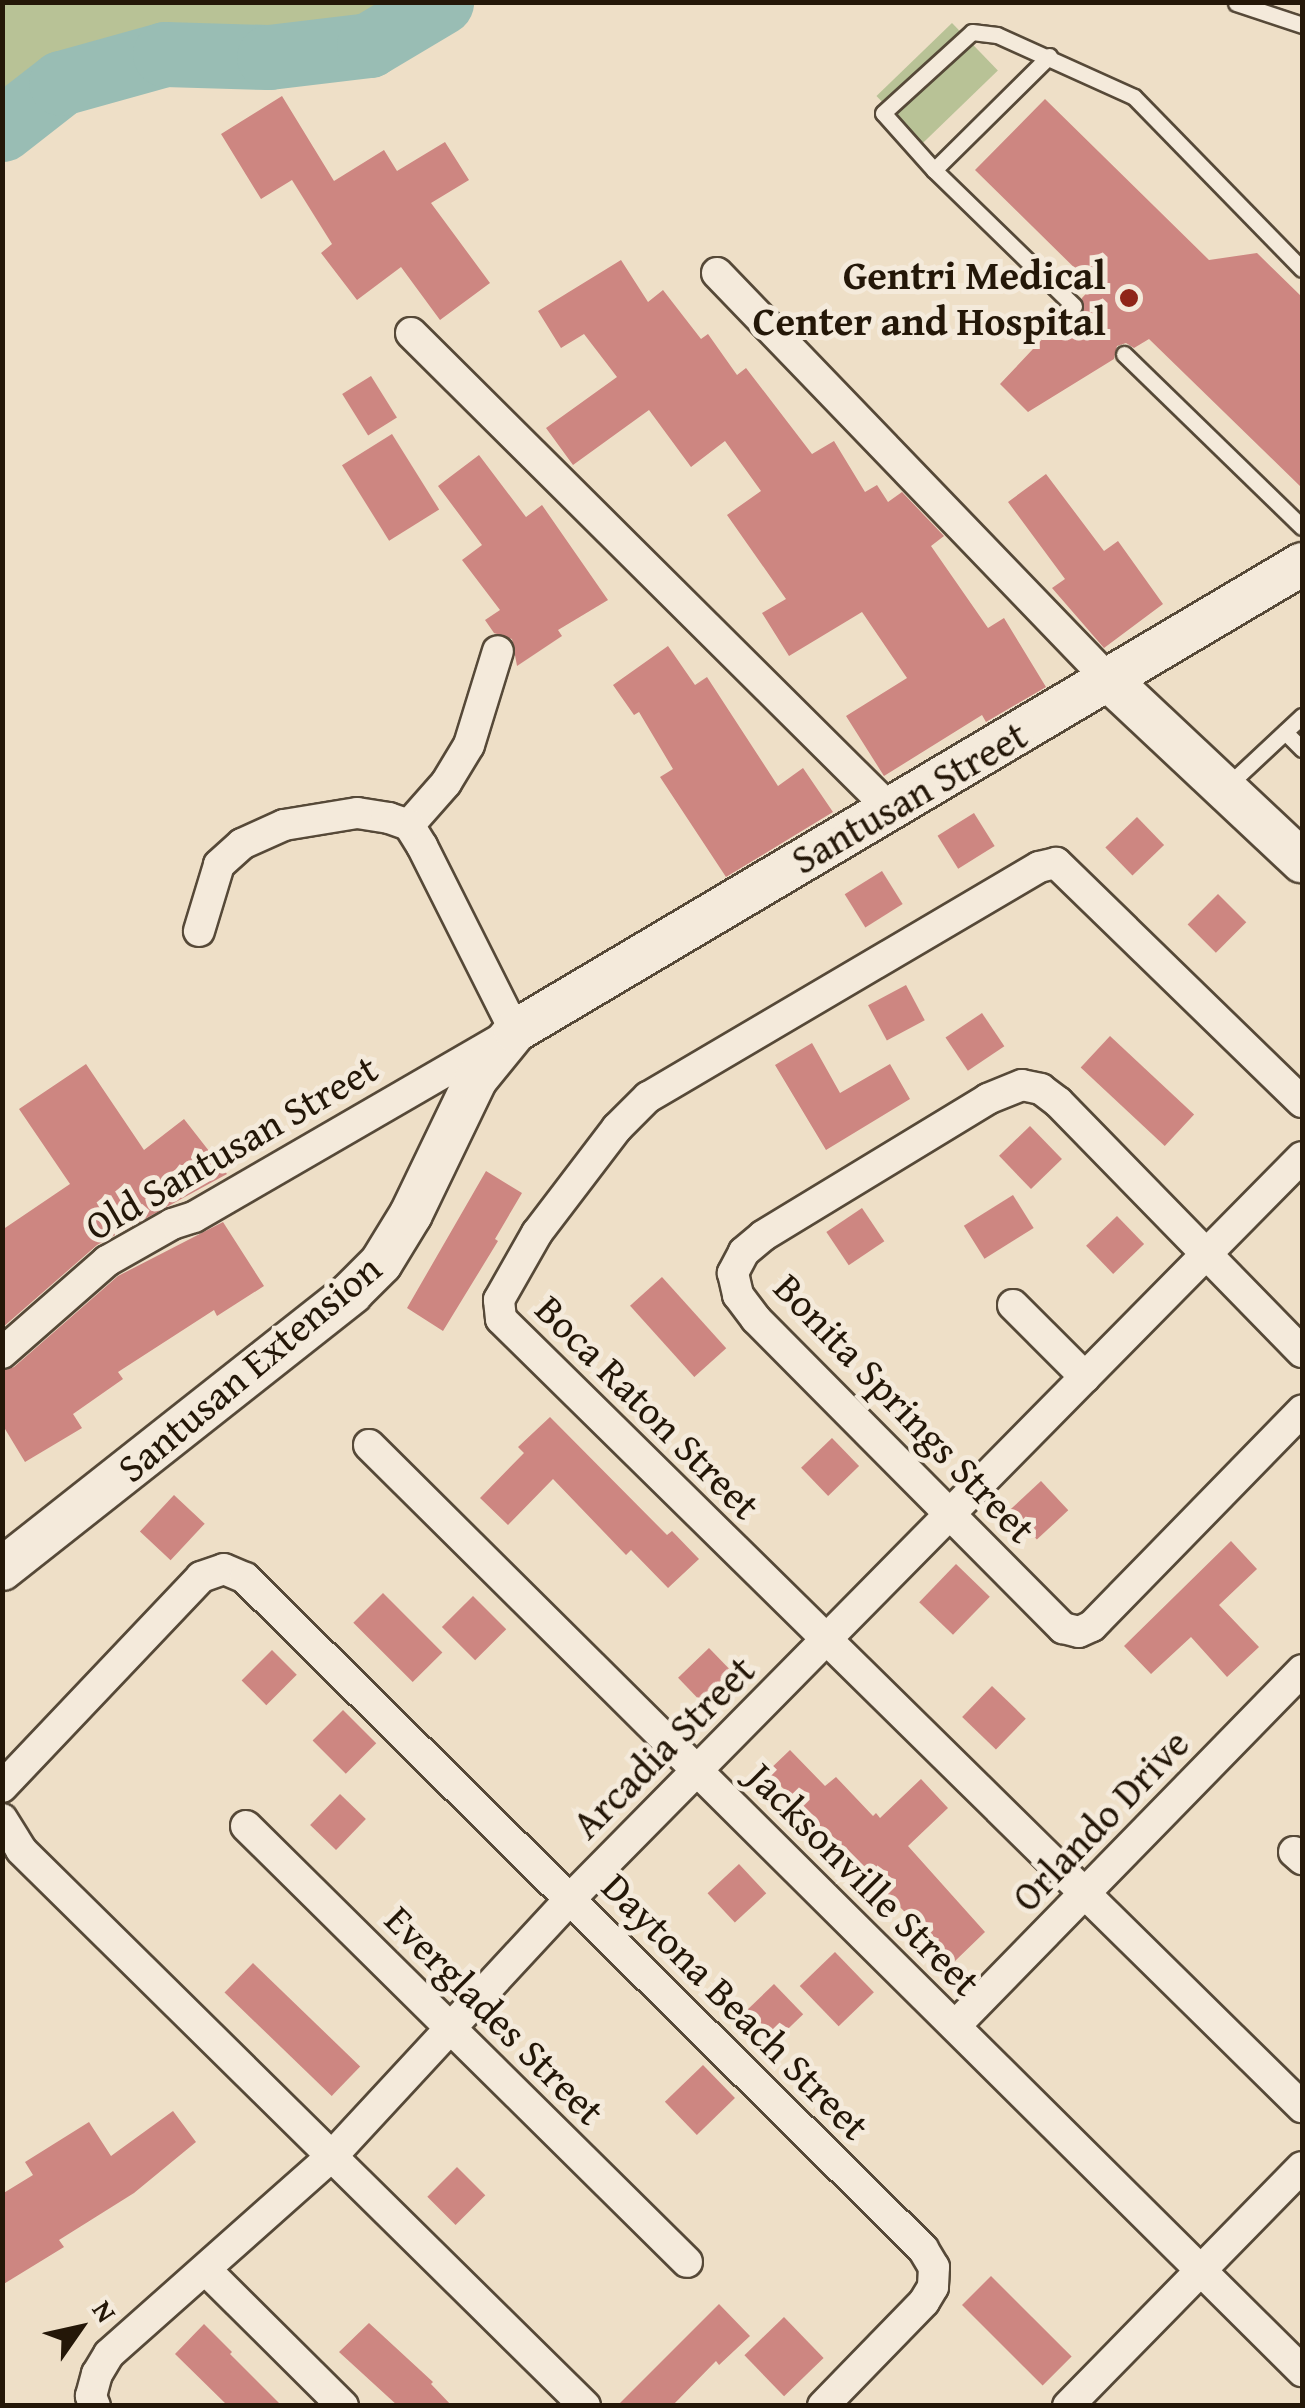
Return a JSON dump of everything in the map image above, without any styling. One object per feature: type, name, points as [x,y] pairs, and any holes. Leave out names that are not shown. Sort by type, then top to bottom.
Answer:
[{"type":"street","points":[[717,272],[1109,680],[1302,860]]},
{"type":"street","points":[[411,333],[888,808]]},
{"type":"street","name":"Santusan Street","points":[[515,1030],[1302,564]]},
{"type":"street","points":[[409,825],[446,783],[469,745],[498,651]]},
{"type":"street","points":[[200,932],[219,864],[228,853],[262,832],[357,813],[409,825],[515,1030]]},
{"type":"street","name":"Boca Raton Street","points":[[1302,1102],[1056,863],[1040,868],[648,1097],[618,1128],[536,1233],[499,1300],[501,1320],[1302,2106]]},
{"type":"street","name":"Old Santusan Street","points":[[2,1353],[107,1262],[172,1224],[194,1217],[515,1030]]},
{"type":"street","name":"Santusan Extension","points":[[2,1569],[351,1293],[382,1263],[411,1214],[476,1080],[515,1030]]},
{"type":"street","name":"Bonita Springs Street","points":[[1302,1352],[1058,1102],[1041,1089],[1022,1084],[988,1099],[763,1236],[744,1252],[733,1272],[738,1295],[756,1319],[1064,1628],[1079,1632],[1092,1626],[1302,1411]]},
{"type":"street","name":"Arcadia Street","points":[[93,2401],[110,2354],[332,2156],[570,1898],[1302,1157]]},
{"type":"street","points":[[1013,1305],[1085,1377]]},
{"type":"street","name":"Jacksonville Street","points":[[369,1445],[1302,2370]]},
{"type":"street","name":"Daytona Beach Street","points":[[2,1786],[201,1577],[224,1569],[246,1578],[908,2232],[934,2267],[933,2288],[924,2302],[840,2400]]},
{"type":"street","name":"Orlando Drive","points":[[955,2026],[1302,1670]]},
{"type":"street","points":[[2,1819],[21,1850],[584,2406]]},
{"type":"street","name":"Everglades Street","points":[[246,1826],[687,2262]]},
{"type":"street","points":[[1068,2406],[1302,2167]]},
{"type":"street","points":[[206,2270],[343,2406]]},
{"type":"lane","points":[[1236,4],[1302,25]]},
{"type":"lane","points":[[1074,306],[934,170],[884,113],[972,32],[997,35],[1134,97],[1302,269]]},
{"type":"lane","points":[[934,170],[1049,56]]},
{"type":"lane","points":[[1124,354],[1302,527]]},
{"type":"lane","points":[[1226,787],[1302,716]]},
{"type":"lane","points":[[1285,732],[1302,749]]},
{"type":"green space","points":[[3,2],[441,3],[369,45],[165,54],[61,83],[3,129]]},
{"type":"green space","points":[[952,23],[998,70],[922,143],[876,96]]},
{"type":"building","points":[[282,96],[334,181],[384,150],[397,171],[445,142],[469,180],[431,203],[490,283],[440,320],[401,267],[357,300],[321,253],[332,244],[292,180],[261,199],[221,134]]},
{"type":"building","name":"Gentri Medical Center and Hospital","points":[[1045,99],[1209,260],[1257,253],[1302,297],[1302,488],[1149,339],[1134,348],[1126,343],[1117,346],[1114,359],[1028,412],[1000,384],[1066,314],[1076,317],[1083,313],[1082,298],[1093,286],[975,170]]},
{"type":"building","points":[[621,260],[648,302],[663,290],[701,339],[708,334],[737,375],[746,368],[812,454],[834,441],[865,492],[877,485],[888,502],[902,492],[944,536],[931,546],[988,628],[1004,618],[1046,687],[986,722],[982,715],[884,776],[846,716],[907,678],[862,612],[789,656],[762,613],[786,599],[727,515],[761,491],[725,441],[691,467],[649,410],[573,465],[546,428],[617,377],[584,334],[561,348],[538,311]]},
{"type":"building","points":[[371,376],[397,418],[368,436],[342,394]]},
{"type":"building","points":[[392,434],[439,509],[389,541],[342,465]]},
{"type":"building","points":[[479,455],[526,517],[542,505],[608,600],[558,630],[562,636],[517,666],[512,639],[494,633],[485,620],[500,610],[462,560],[482,545],[438,486]]},
{"type":"building","points":[[1046,474],[1104,551],[1118,541],[1163,604],[1104,648],[1052,588],[1065,579],[1008,502]]},
{"type":"building","points":[[668,646],[695,685],[707,677],[778,786],[803,768],[833,812],[726,877],[660,777],[673,769],[639,712],[634,715],[613,685]]},
{"type":"building","points":[[974,813],[995,846],[958,869],[938,836]]},
{"type":"building","points":[[1137,817],[1164,845],[1132,876],[1105,848]]},
{"type":"building","points":[[882,871],[903,904],[865,927],[845,894]]},
{"type":"building","points":[[1218,894],[1246,922],[1216,953],[1188,924]]},
{"type":"building","points":[[906,985],[925,1020],[887,1041],[868,1005]]},
{"type":"building","points":[[982,1013],[1004,1046],[968,1071],[946,1038]]},
{"type":"building","points":[[1110,1036],[1194,1114],[1165,1146],[1081,1067]]},
{"type":"building","points":[[812,1043],[840,1093],[890,1064],[910,1099],[826,1150],[775,1065]]},
{"type":"building","points":[[86,1064],[144,1150],[184,1119],[227,1174],[97,1245],[2,1328],[2,1230],[70,1184],[19,1109]]},
{"type":"building","points":[[1030,1126],[1062,1159],[1031,1189],[999,1156]]},
{"type":"building","points":[[486,1171],[522,1193],[495,1239],[498,1241],[443,1331],[407,1308]]},
{"type":"building","points":[[1013,1195],[1034,1228],[984,1259],[964,1226]]},
{"type":"building","points":[[862,1208],[884,1241],[849,1265],[826,1232]]},
{"type":"building","points":[[1117,1216],[1144,1244],[1113,1274],[1086,1246]]},
{"type":"building","points":[[223,1222],[264,1286],[217,1316],[214,1310],[118,1372],[123,1379],[73,1414],[82,1428],[25,1462],[2,1424],[2,1371],[14,1367],[118,1276]]},
{"type":"building","points":[[662,1277],[726,1348],[694,1377],[630,1306]]},
{"type":"building","points":[[550,1417],[667,1535],[672,1531],[699,1559],[668,1588],[631,1550],[626,1555],[553,1479],[508,1525],[480,1498],[524,1453],[518,1447]]},
{"type":"building","points":[[832,1438],[859,1466],[828,1496],[801,1468]]},
{"type":"building","points":[[1041,1481],[1068,1510],[1037,1540],[1010,1510]]},
{"type":"building","points":[[174,1495],[205,1524],[171,1560],[140,1532]]},
{"type":"building","points":[[1231,1541],[1257,1569],[1219,1605],[1259,1647],[1227,1677],[1191,1637],[1151,1674],[1124,1646]]},
{"type":"building","points":[[956,1564],[990,1597],[953,1635],[919,1602]]},
{"type":"building","points":[[383,1593],[442,1652],[413,1682],[353,1623]]},
{"type":"building","points":[[473,1596],[506,1629],[475,1660],[442,1627]]},
{"type":"building","points":[[709,1648],[736,1676],[705,1706],[678,1678]]},
{"type":"building","points":[[272,1650],[297,1675],[266,1705],[242,1680]]},
{"type":"building","points":[[992,1686],[1026,1719],[996,1750],[962,1717]]},
{"type":"building","points":[[343,1710],[376,1743],[346,1774],[313,1740]]},
{"type":"building","points":[[790,1750],[825,1786],[836,1777],[873,1816],[876,1813],[880,1818],[921,1779],[948,1808],[908,1846],[985,1932],[954,1962],[767,1772]]},
{"type":"building","points":[[340,1794],[366,1819],[336,1850],[310,1825]]},
{"type":"building","points":[[739,1864],[766,1893],[735,1923],[708,1893]]},
{"type":"building","points":[[835,1952],[874,1992],[839,2026],[800,1986]]},
{"type":"building","points":[[253,1963],[360,2067],[332,2096],[225,1992]]},
{"type":"building","points":[[774,1984],[803,2014],[777,2040],[747,2010]]},
{"type":"building","points":[[703,2065],[735,2098],[697,2135],[665,2102]]},
{"type":"building","points":[[173,2111],[196,2142],[134,2193],[59,2240],[64,2247],[2,2285],[2,2194],[33,2175],[25,2162],[89,2122],[111,2156]]},
{"type":"building","points":[[457,2167],[485,2195],[456,2225],[427,2197]]},
{"type":"building","points":[[991,2276],[1072,2357],[1043,2386],[962,2305]]},
{"type":"building","points":[[719,2304],[750,2336],[719,2365],[716,2361],[672,2406],[617,2406]]},
{"type":"building","points":[[784,2317],[824,2358],[784,2396],[744,2355]]},
{"type":"building","points":[[369,2323],[433,2382],[452,2406],[398,2406],[339,2352]]},
{"type":"building","points":[[204,2324],[282,2406],[228,2406],[175,2354]]},
{"type":"waterway","points":[[2,129],[61,83],[165,54],[269,57],[369,45],[441,2]]},
{"type":"place","name":"Gentri Medical Center and Hospital","points":[[1129,298]]}]
